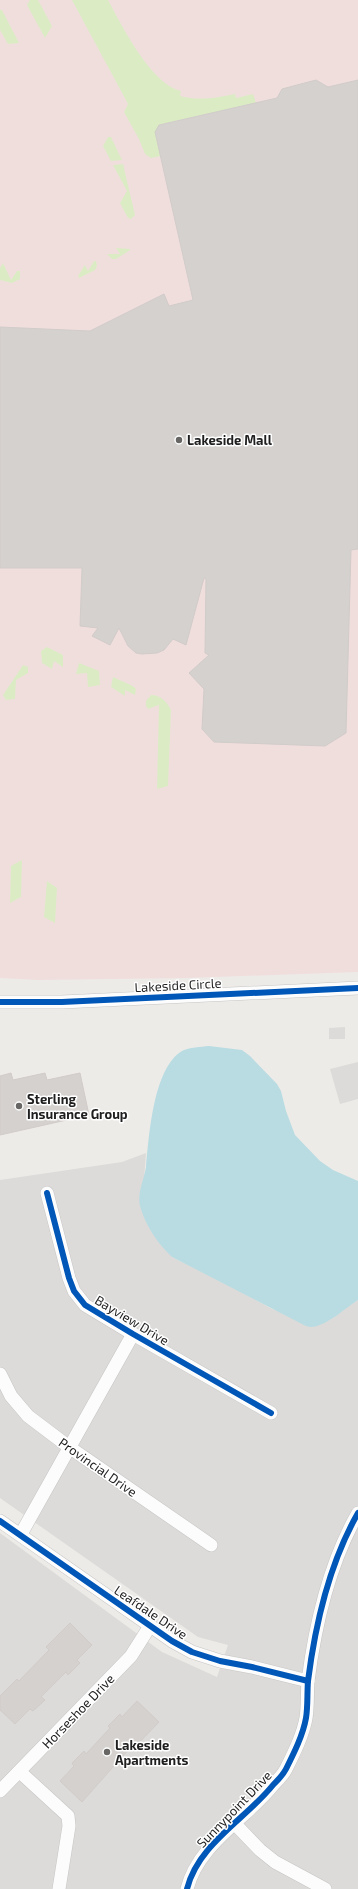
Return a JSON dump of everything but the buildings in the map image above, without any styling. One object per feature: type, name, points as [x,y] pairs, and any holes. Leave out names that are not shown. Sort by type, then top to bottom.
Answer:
[{"type":"street","name":"Lakeside Circle","points":[[0,1002],[62,1002],[358,988]]},
{"type":"street","name":"Bayview Drive","points":[[48,1194],[69,1278],[74,1291],[85,1305],[271,1413]]},
{"type":"street","points":[[21,1534],[133,1334]]},
{"type":"street","name":"Provincial Drive","points":[[0,1374],[10,1396],[28,1416],[69,1447],[211,1544]]},
{"type":"street","name":"Sunnypoint Drive","points":[[187,1889],[194,1869],[212,1845],[264,1797],[285,1771],[298,1744],[306,1718],[308,1681],[319,1622],[333,1570],[348,1531],[358,1514]]},
{"type":"street","name":"Leafdale Drive","points":[[0,1521],[21,1534],[150,1626],[192,1652],[220,1661],[252,1667],[308,1681]]},
{"type":"street","name":"Horseshoe Drive","points":[[0,1791],[131,1656],[150,1626]]},
{"type":"street","points":[[20,1772],[68,1816],[69,1826],[59,1889]]},
{"type":"street","points":[[236,1824],[260,1850],[275,1862],[325,1889]]},
{"type":"shaded area","name":"Lakeside Mall","points":[[0,0],[358,0],[358,972],[187,978],[38,980],[0,978]]},
{"type":"shaded area","points":[[345,1027],[345,1039],[329,1039],[329,1028]]},
{"type":"shaded area","points":[[358,1062],[358,1099],[340,1104],[330,1069]]},
{"type":"shaded area","points":[[146,1153],[144,1180],[172,1257],[272,1309],[324,1322],[358,1300],[358,1889],[0,1889],[0,1533],[162,1652],[217,1677],[228,1645],[198,1637],[0,1498],[0,1180],[122,1162]]},
{"type":"green space","points":[[30,0],[38,0],[52,26],[45,38],[27,5]]},
{"type":"green space","points":[[72,0],[108,0],[138,53],[159,77],[170,86],[181,91],[180,96],[187,98],[208,98],[235,94],[236,98],[253,94],[256,103],[159,125],[161,156],[151,158],[145,154],[139,139],[124,112],[128,104]]},
{"type":"green space","points":[[0,10],[2,10],[19,43],[8,44],[0,30]]},
{"type":"green space","points":[[108,137],[111,137],[122,160],[111,161],[103,146]]},
{"type":"green space","points":[[123,164],[135,215],[131,219],[128,218],[120,203],[127,191],[113,165]]},
{"type":"green space","points":[[116,248],[130,250],[116,259],[112,259],[107,254],[120,254]]},
{"type":"green space","points":[[94,261],[96,261],[97,266],[95,270],[79,278],[78,276],[85,265],[88,271]]},
{"type":"green space","points":[[3,263],[11,280],[17,271],[20,271],[20,279],[12,283],[0,280],[0,268]]},
{"type":"green space","points":[[47,647],[63,655],[63,667],[54,661],[52,669],[42,663],[41,651]]},
{"type":"green space","points":[[79,663],[99,671],[100,685],[88,687],[87,673],[76,674]]},
{"type":"green space","points":[[23,665],[28,667],[28,673],[16,680],[15,699],[6,700],[3,695]]},
{"type":"green space","points":[[113,677],[133,686],[136,689],[135,695],[125,690],[125,696],[111,687]]},
{"type":"green space","points":[[151,695],[158,696],[168,704],[171,710],[168,786],[157,789],[159,705],[148,709],[146,706],[146,701]]},
{"type":"green space","points":[[22,860],[21,897],[10,903],[11,866]]},
{"type":"green space","points":[[47,881],[57,888],[55,923],[44,917]]},
{"type":"water","points":[[209,1046],[242,1050],[250,1056],[277,1084],[281,1091],[286,1111],[295,1135],[320,1161],[333,1170],[358,1181],[358,1300],[323,1324],[311,1327],[305,1325],[172,1257],[153,1234],[142,1213],[139,1196],[146,1167],[151,1122],[154,1104],[165,1072],[172,1060],[182,1051]]},
{"type":"cycle path","points":[[0,1002],[62,1002],[358,988]]},
{"type":"cycle path","points":[[47,1193],[69,1278],[74,1291],[85,1305],[271,1413]]},
{"type":"cycle path","points":[[187,1889],[193,1873],[201,1859],[212,1845],[262,1797],[280,1777],[286,1769],[295,1750],[303,1731],[306,1718],[311,1660],[325,1595],[339,1552],[358,1513]]},
{"type":"cycle path","points":[[0,1521],[172,1641],[192,1652],[220,1661],[252,1667],[308,1681]]},
{"type":"place","name":"Lakeside Mall","points":[[179,440]]},
{"type":"place","name":"Sterling Insurance Group","points":[[19,1106]]},
{"type":"place","name":"Lakeside Apartments","points":[[107,1752]]}]
